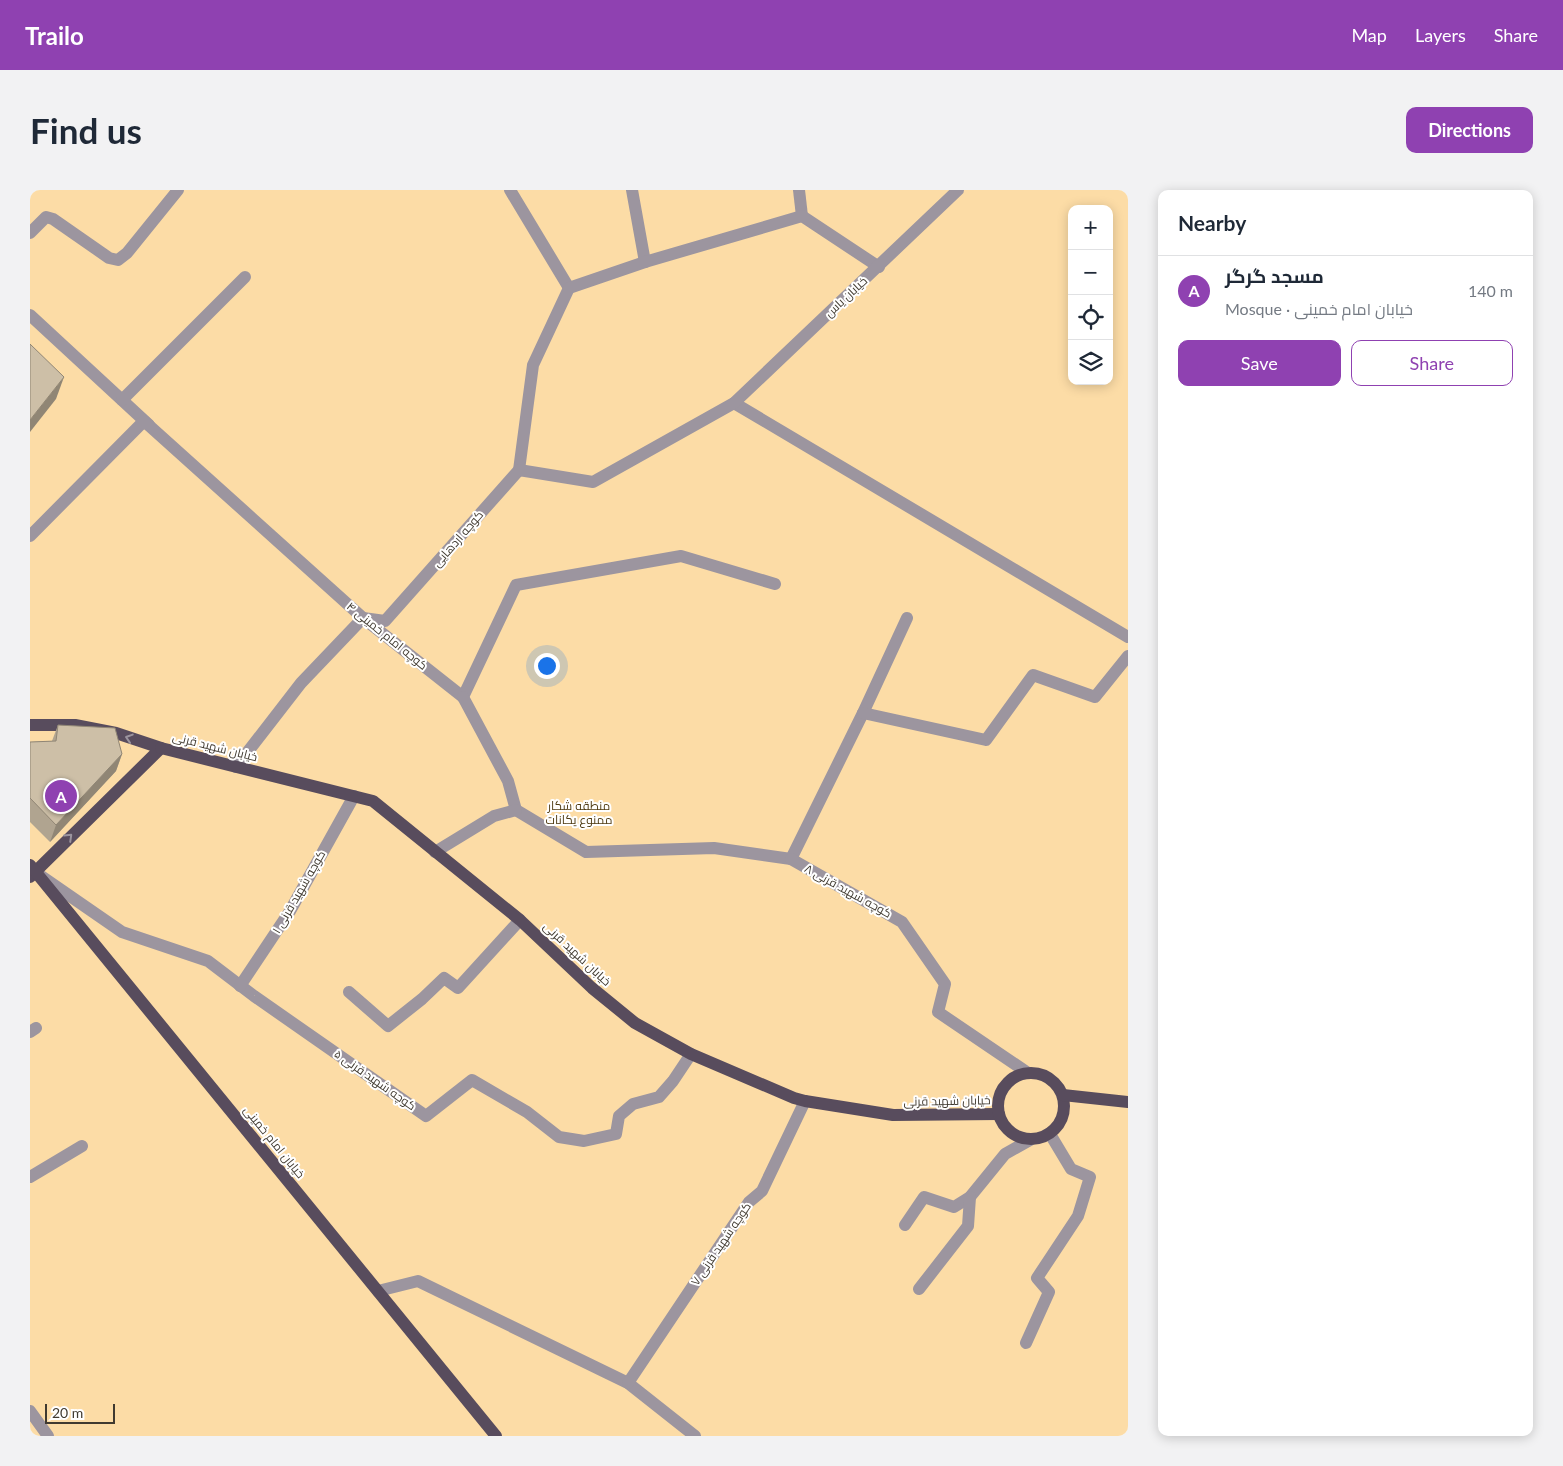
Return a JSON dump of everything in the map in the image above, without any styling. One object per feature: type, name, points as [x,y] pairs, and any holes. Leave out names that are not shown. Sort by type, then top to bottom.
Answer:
[{"type":"main road","name":"خیابان شهید قرنی","points":[[30,725],[75,725],[116,733],[161,748],[373,801],[520,920],[592,988],[635,1023],[692,1054],[794,1098],[893,1115],[999,1114]]},
{"type":"main road","points":[[32,871],[161,748]]},
{"type":"main road","name":"خیابان امام خمینی","points":[[32,871],[496,1436]]},
{"type":"main road","points":[[1028,1073],[1050,1078],[1063,1095],[1063,1116],[1058,1126],[1050,1134],[1041,1138],[1030,1140],[1010,1132],[1003,1124],[999,1114],[998,1102],[1001,1092],[1008,1083],[1018,1076],[1028,1073]]},
{"type":"main road","points":[[1063,1095],[1128,1102]]},
{"type":"street","points":[[30,233],[46,217],[53,219],[109,258],[118,260],[127,253],[178,190]]},
{"type":"street","points":[[510,190],[569,288]]},
{"type":"street","points":[[632,190],[645,262]]},
{"type":"street","points":[[799,190],[802,216]]},
{"type":"street","name":"خیابان یاس","points":[[734,403],[958,190]]},
{"type":"street","points":[[879,267],[802,216],[645,262],[569,288],[533,365],[518,470],[593,482],[734,403],[1128,637]]},
{"type":"street","points":[[122,400],[245,277]]},
{"type":"street","name":"کوچه امام خمینی ۴","points":[[30,315],[363,618],[463,697]]},
{"type":"street","points":[[30,536],[144,421],[151,427]]},
{"type":"street","name":"کوچه اردهایی","points":[[363,618],[385,621],[518,470]]},
{"type":"street","points":[[775,584],[681,556],[516,585],[463,697],[508,781],[516,810],[586,852],[714,848],[791,859],[863,713],[907,618]]},
{"type":"street","points":[[236,767],[301,683],[363,618]]},
{"type":"street","points":[[863,713],[986,740],[1033,675],[1095,698],[1128,656]]},
{"type":"street","name":"کوچه شهید قرنی ۱","points":[[240,986],[290,911],[354,796]]},
{"type":"street","points":[[435,852],[494,816],[516,810]]},
{"type":"street","name":"کوچه شهید قرنی ۸","points":[[791,859],[902,922],[945,984],[938,1012],[1028,1073]]},
{"type":"street","name":"کوچه شهید قرنی ۵","points":[[32,871],[122,932],[208,961],[240,986],[426,1116],[472,1080],[527,1112],[559,1137],[584,1141],[616,1134],[619,1116],[633,1104],[659,1097],[692,1054]]},
{"type":"street","points":[[348,992],[388,1026],[422,999],[444,978],[458,988],[520,920]]},
{"type":"street","name":"کوچه شهید قرنی ۷","points":[[628,1384],[749,1202],[762,1191],[805,1101]]},
{"type":"street","points":[[1026,1343],[1049,1292],[1037,1278],[1078,1216],[1090,1177],[1071,1168],[1050,1134]]},
{"type":"street","points":[[905,1226],[924,1197],[954,1207],[970,1197],[1005,1154],[1030,1140]]},
{"type":"street","points":[[30,1177],[82,1146]]},
{"type":"street","points":[[919,1289],[968,1226],[970,1197]]},
{"type":"street","points":[[378,1291],[418,1281],[628,1384],[695,1436]]},
{"type":"street","points":[[30,1411],[48,1436]]},
{"type":"green space","name":"منطقه شکار ممنوع یکانات","points":[[30,190],[1128,190],[1128,1436],[30,1436]]},
{"type":"building","points":[[30,344],[64,377],[30,420]]},
{"type":"building","points":[[58,725],[115,728],[122,754],[56,825],[30,798],[30,742],[56,741]]},
{"type":"place","name":"مسجد گرگر","points":[[61,796]]}]
